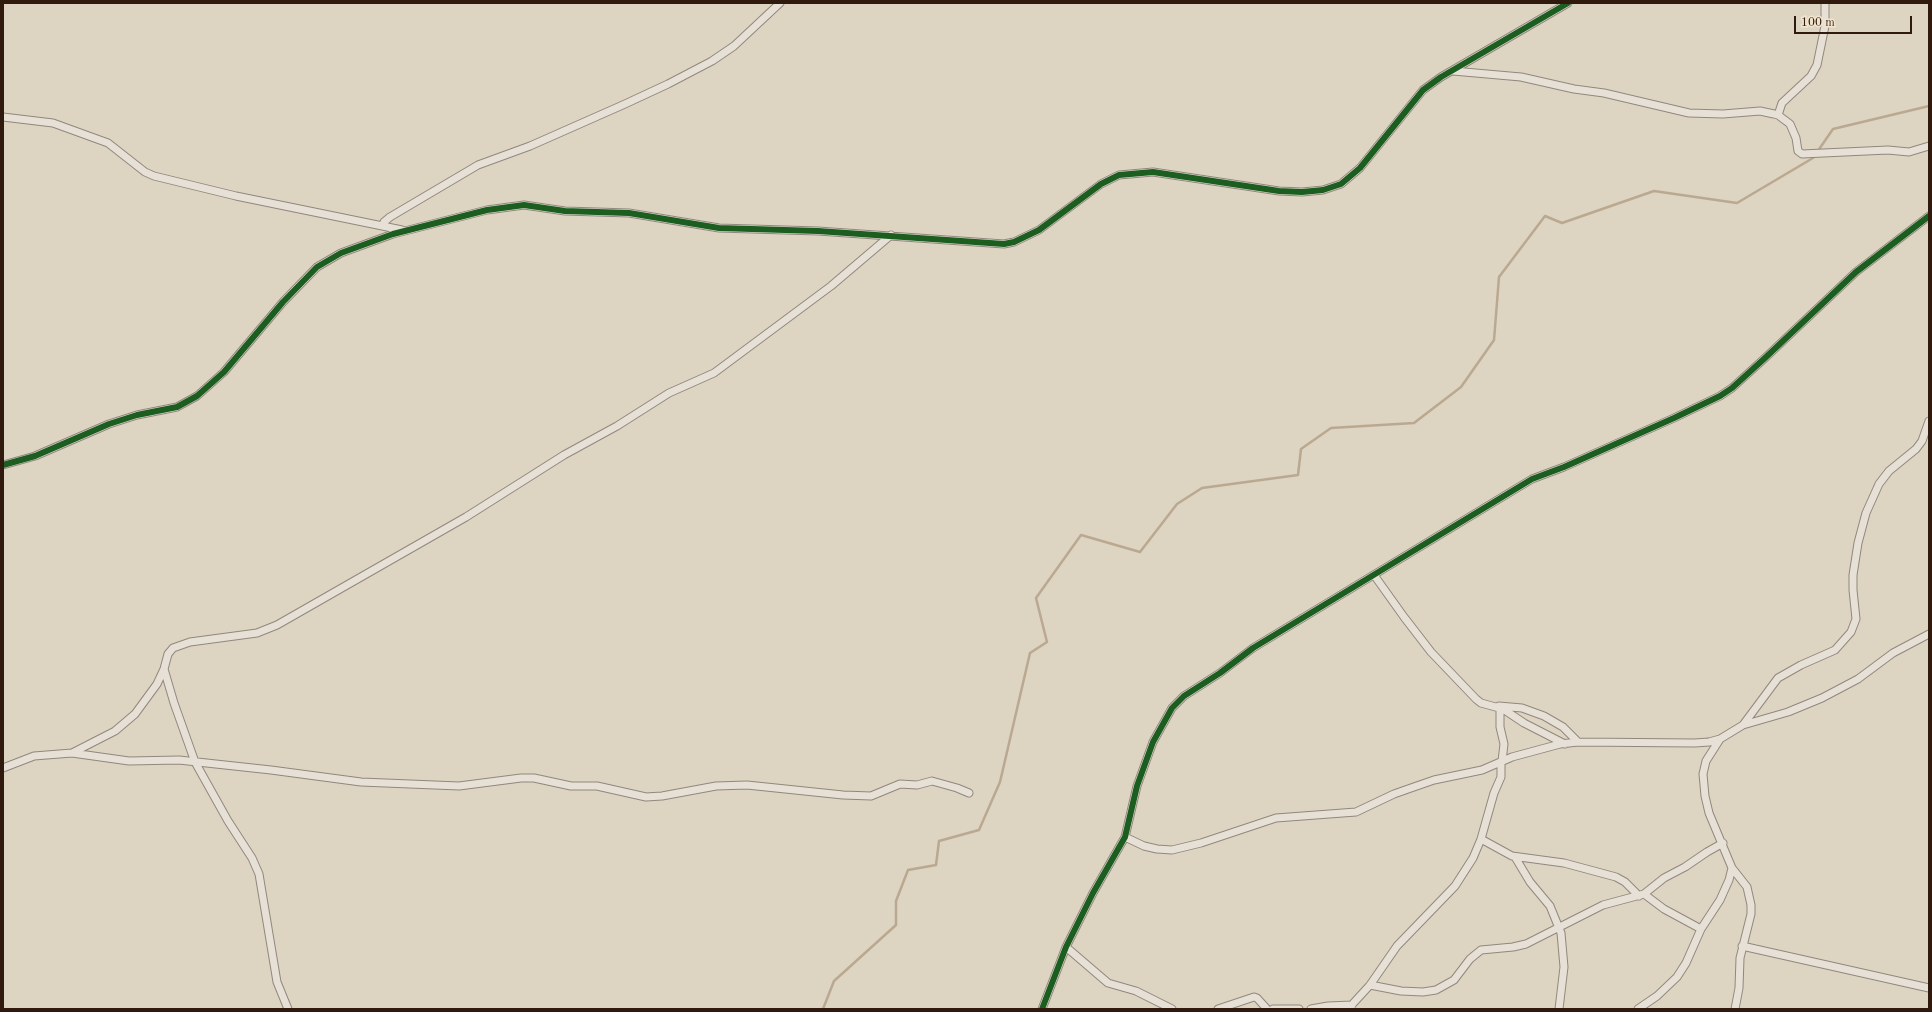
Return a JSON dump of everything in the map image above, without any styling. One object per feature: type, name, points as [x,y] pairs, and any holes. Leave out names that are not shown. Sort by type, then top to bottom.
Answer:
[{"type":"street","points":[[383,226],[390,217],[478,166],[530,146],[625,104],[712,61],[734,46],[780,3]]},
{"type":"street","points":[[3,465],[35,456],[109,424],[137,415],[169,409],[185,403],[205,390],[224,372],[283,302],[317,267],[330,258],[358,246],[393,234],[410,231],[430,224],[487,210],[520,205],[565,211],[637,214],[719,228],[891,235],[987,244],[1014,242],[1053,222],[1101,184],[1119,175],[1153,172],[1280,191],[1323,190],[1341,184],[1360,168],[1423,90],[1568,3]]},
{"type":"street","points":[[1778,115],[1782,103],[1811,76],[1817,65],[1825,26],[1825,3]]},
{"type":"street","points":[[1453,71],[1521,77],[1574,89],[1604,93],[1689,113],[1723,114],[1760,111],[1778,115],[1790,124],[1800,153],[1908,152],[1929,146]]},
{"type":"street","points":[[3,117],[53,123],[108,143],[145,172],[160,178],[236,196],[410,231]]},
{"type":"street","points":[[1042,1009],[1066,947],[1093,893],[1125,837],[1146,758],[1161,725],[1179,700],[1253,648],[1532,479],[1668,421],[1720,396],[1732,388],[1765,358],[1856,272],[1929,216]]},
{"type":"street","points":[[72,753],[92,744],[125,723],[150,694],[164,670],[166,659],[173,648],[190,642],[253,634],[277,626],[466,517],[564,455],[618,426],[669,393],[714,373],[831,286],[891,235]]},
{"type":"street","points":[[1743,725],[1778,678],[1801,665],[1835,650],[1851,632],[1856,619],[1852,590],[1853,575],[1858,543],[1866,512],[1876,489],[1882,480],[1922,441],[1929,420]]},
{"type":"street","points":[[1374,575],[1404,618],[1431,652],[1476,699],[1481,703],[1498,706],[1513,706],[1538,713],[1562,727],[1578,742]]},
{"type":"street","points":[[1125,837],[1144,846],[1157,849],[1183,848],[1276,818],[1356,812],[1405,790],[1434,780],[1482,770],[1501,761],[1524,753],[1565,744],[1578,742],[1709,742],[1720,739],[1743,725],[1788,712],[1822,698],[1858,678],[1893,653],[1929,634]]},
{"type":"street","points":[[164,670],[195,762],[228,821],[252,858],[259,874],[277,982],[288,1009]]},
{"type":"street","points":[[1498,706],[1529,726],[1565,744]]},
{"type":"street","points":[[1311,1009],[1328,1006],[1350,1007],[1370,985],[1397,946],[1455,886],[1473,858],[1481,839],[1494,793],[1501,777],[1501,761],[1504,744],[1500,727],[1498,706]]},
{"type":"street","points":[[1720,739],[1706,761],[1703,774],[1705,796],[1709,813],[1723,843],[1732,868],[1747,887],[1751,905],[1751,914],[1739,963],[1739,988],[1735,1009]]},
{"type":"street","points":[[3,768],[34,756],[72,753],[129,761],[163,759],[195,762],[361,782],[459,786],[521,778],[534,778],[571,786],[597,786],[646,797],[662,796],[716,786],[747,785],[843,796],[871,796],[900,784],[917,785],[932,781],[957,788],[969,794]]},
{"type":"street","points":[[1481,839],[1515,857],[1564,863],[1610,875],[1625,882],[1664,909],[1701,929]]},
{"type":"street","points":[[1370,985],[1401,991],[1423,992],[1436,990],[1454,980],[1470,958],[1481,950],[1518,946],[1603,905],[1642,895],[1664,878],[1685,867],[1723,843]]},
{"type":"street","points":[[1515,857],[1533,886],[1550,906],[1559,927],[1563,945],[1564,967],[1559,1009]]},
{"type":"street","points":[[1638,1009],[1657,996],[1677,977],[1686,963],[1701,929],[1725,890],[1732,868]]},
{"type":"street","points":[[1742,946],[1929,988]]},
{"type":"street","points":[[1066,947],[1108,983],[1136,991],[1172,1009]]},
{"type":"street","points":[[1218,1009],[1254,997],[1258,998],[1267,1009]]},
{"type":"street","points":[[1273,1009],[1299,1009]]},
{"type":"waterway","points":[[823,1009],[834,981],[896,925],[896,901],[908,870],[936,865],[939,841],[979,830],[1000,782],[1030,653],[1047,642],[1036,598],[1081,535],[1140,552],[1177,504],[1202,488],[1298,475],[1301,449],[1331,428],[1414,423],[1461,387],[1494,340],[1499,277],[1545,216],[1562,223],[1654,191],[1737,203],[1813,158],[1833,129],[1929,106]]},
{"type":"cycle path","points":[[3,465],[35,456],[109,424],[137,415],[177,407],[197,396],[224,372],[283,302],[317,267],[341,253],[393,234],[487,210],[524,205],[565,211],[629,213],[719,228],[818,231],[1004,244],[1014,242],[1039,230],[1101,184],[1119,175],[1153,172],[1279,191],[1302,192],[1323,190],[1341,184],[1360,168],[1423,90],[1441,77],[1568,3]]},
{"type":"cycle path","points":[[1042,1009],[1066,947],[1093,893],[1125,837],[1137,786],[1153,742],[1172,708],[1184,696],[1220,673],[1253,648],[1532,479],[1564,467],[1720,396],[1732,388],[1765,358],[1856,272],[1929,216]]}]
